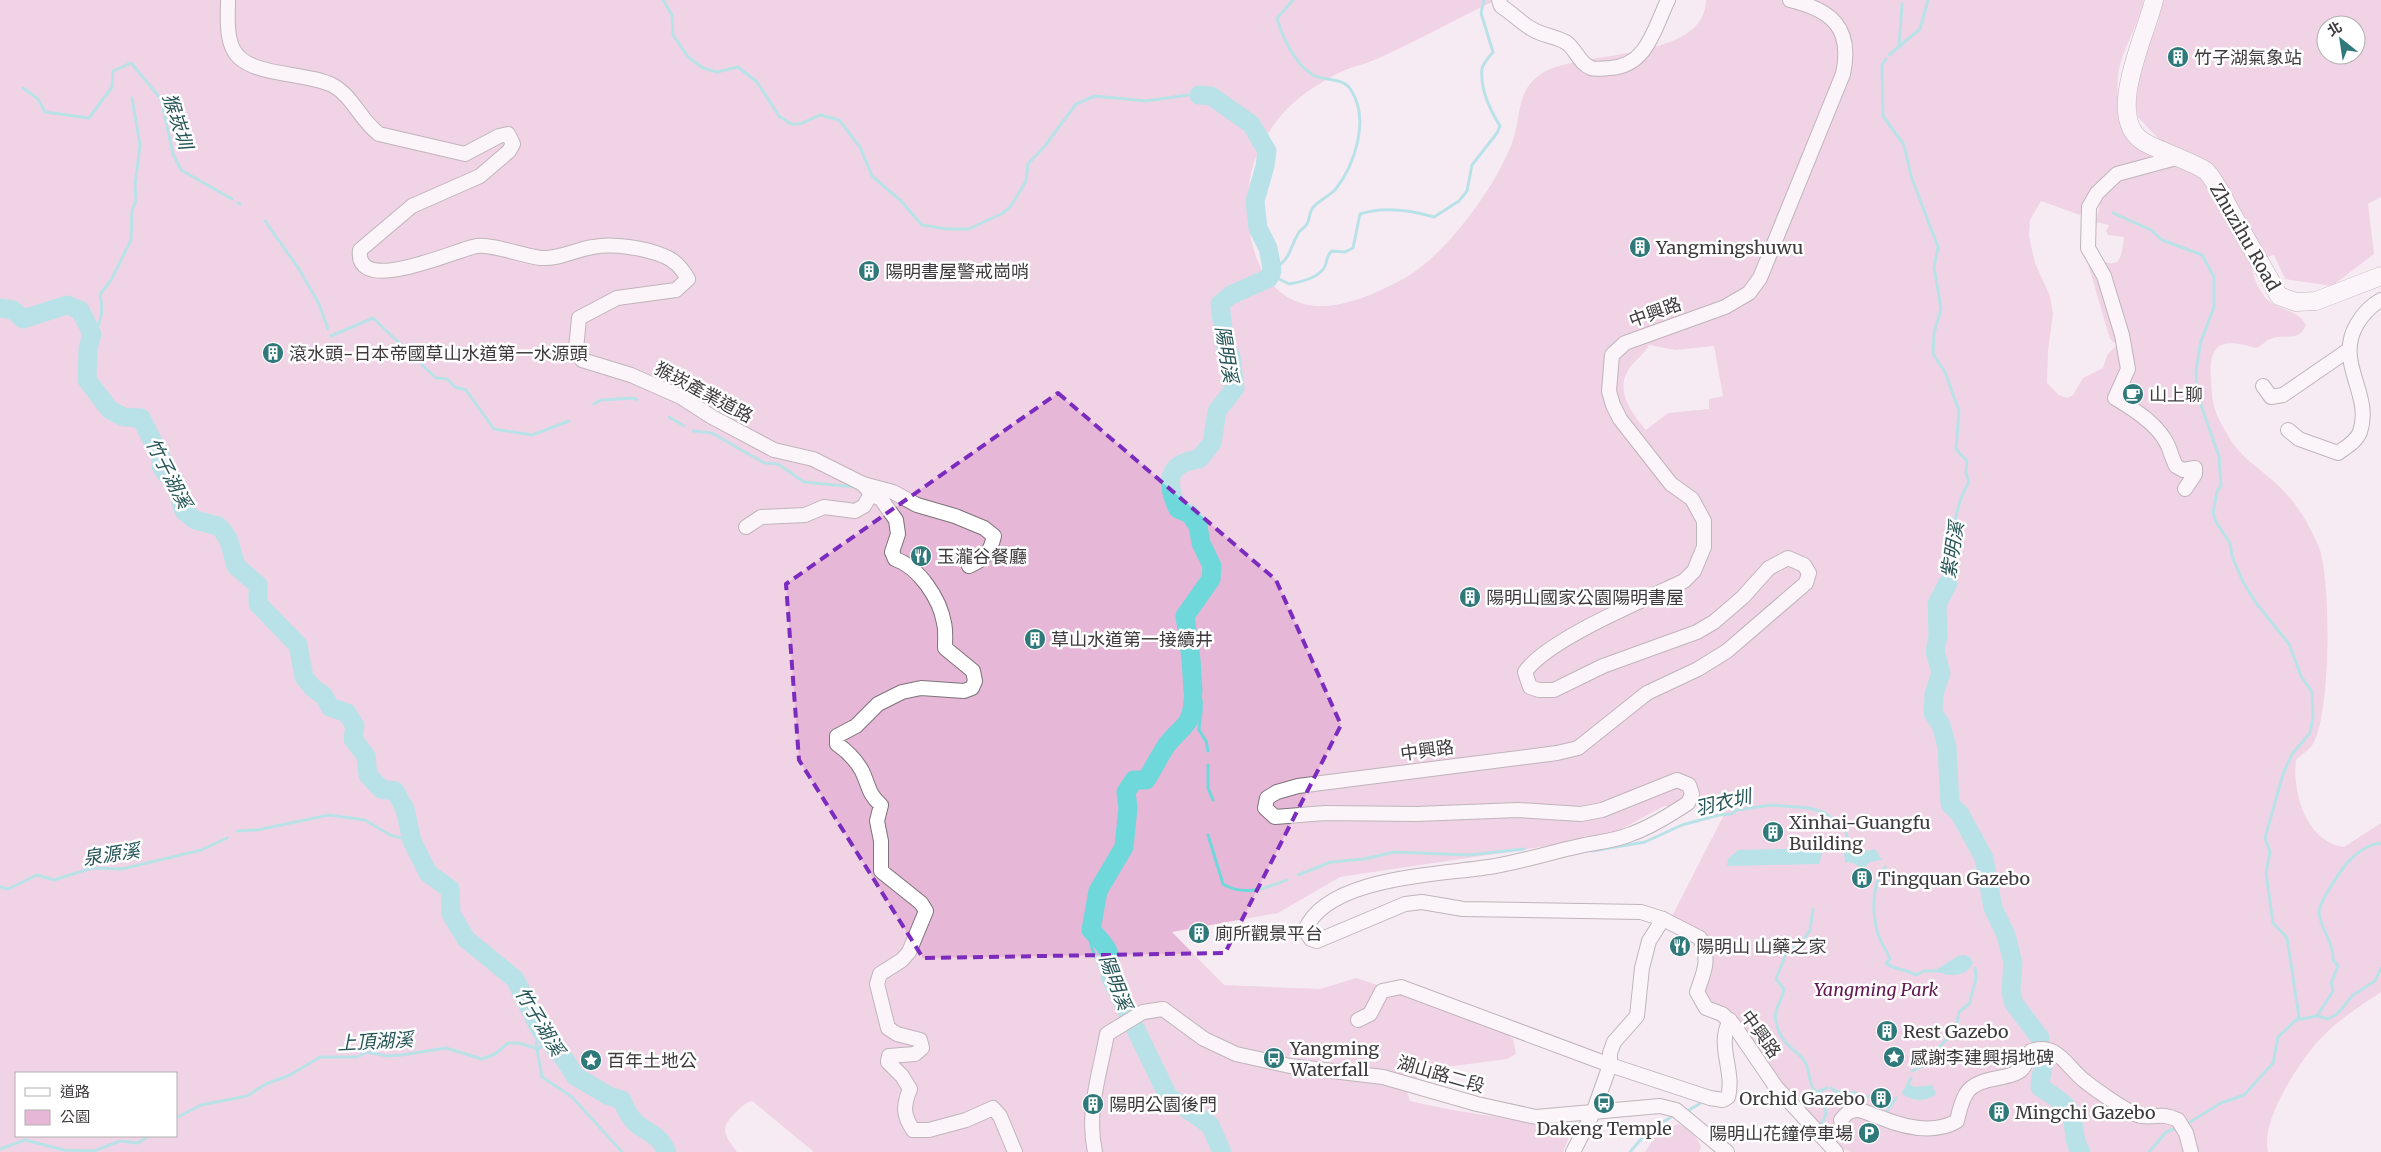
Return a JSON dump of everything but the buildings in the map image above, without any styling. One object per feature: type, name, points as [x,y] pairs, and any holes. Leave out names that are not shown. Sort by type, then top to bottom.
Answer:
[{"type":"main road","name":"Zhuzihu Road","points":[[2154,0],[2146,30],[2131,70],[2127,93],[2128,112],[2132,130],[2142,141],[2206,171],[2279,296],[2296,302],[2316,300],[2381,276]]},
{"type":"street","name":"猴崁產業道路","points":[[228,0],[232,48],[239,59],[248,65],[314,79],[335,87],[370,128],[378,134],[465,154],[500,136],[508,134],[513,144],[510,151],[498,162],[480,176],[412,206],[360,250],[359,256],[364,265],[368,268],[404,269],[478,246],[540,258],[558,258],[593,247],[615,247],[666,256],[683,269],[688,279],[676,290],[617,298],[578,318],[576,349],[582,360],[631,375],[681,397],[712,417],[774,450],[813,459],[867,489],[881,499],[896,520],[898,534],[892,552],[895,559],[906,562],[924,581],[944,623],[945,648],[973,671],[975,681],[972,688],[964,691],[921,688],[902,692],[878,704],[856,726],[837,736],[837,744],[848,753],[861,770],[872,797],[881,805],[876,821],[881,840],[881,871],[884,876],[921,903],[926,911],[909,952],[902,960],[880,974],[876,984],[888,1028],[897,1034],[920,1040],[922,1043],[922,1048],[915,1054],[889,1056],[888,1062],[902,1076],[910,1089],[904,1102],[904,1117],[913,1130],[929,1130],[966,1120],[992,1108],[1000,1116],[1015,1152]]},
{"type":"street","points":[[1499,0],[1501,6],[1533,30],[1558,38],[1571,46],[1582,62],[1590,68],[1601,69],[1617,68],[1636,60],[1644,50],[1668,0]]},
{"type":"street","name":"中興路","points":[[1790,0],[1814,6],[1828,14],[1839,28],[1843,38],[1846,61],[1843,74],[1760,278],[1749,293],[1725,307],[1625,343],[1612,355],[1609,383],[1613,405],[1620,419],[1636,436],[1671,484],[1692,499],[1704,521],[1704,548],[1694,571],[1684,581],[1563,641],[1531,663],[1525,672],[1530,687],[1539,690],[1554,690],[1604,666],[1697,632],[1714,622],[1743,597],[1770,568],[1788,558],[1804,565],[1809,573],[1806,583],[1800,591],[1726,651],[1698,669],[1647,693],[1578,748],[1556,754],[1298,786],[1277,792],[1267,798],[1265,808],[1275,817],[1325,813],[1416,814],[1518,810],[1581,814],[1602,810],[1677,780],[1689,785],[1692,794],[1688,803],[1631,835],[1496,866],[1408,876],[1378,884],[1336,898],[1309,921],[1305,930],[1311,939],[1317,941],[1405,904],[1422,902],[1463,909],[1641,912],[1663,918],[1700,938],[1706,960],[1706,972],[1697,992],[1700,1000],[1706,1008],[1722,1014],[1730,1020],[1776,1087],[1836,1152]]},
{"type":"street","points":[[2176,158],[2117,174],[2097,193],[2089,207],[2088,248],[2104,276],[2122,335],[2128,369],[2115,398],[2141,413],[2155,428],[2169,448],[2176,466],[2183,470],[2195,468],[2195,474],[2185,490]]},
{"type":"street","points":[[2288,430],[2299,439],[2338,453],[2353,442],[2360,433],[2363,410],[2348,351],[2352,332],[2362,315],[2381,300]]},
{"type":"street","points":[[2263,386],[2271,397],[2282,395],[2348,351]]},
{"type":"street","points":[[746,527],[761,517],[804,515],[824,507],[855,511],[864,506],[867,489],[893,492],[917,505],[955,516],[984,528],[994,536],[990,552],[982,560],[969,566]]},
{"type":"street","points":[[1573,1152],[1593,1113],[1610,1065],[1610,1053],[1614,1042],[1636,1016],[1642,968],[1649,941],[1663,918]]},
{"type":"street","points":[[1358,1020],[1370,1014],[1382,990],[1401,987],[1610,1065],[1710,1098],[1723,1100],[1728,1097],[1732,1083],[1724,1046],[1725,1030],[1730,1020]]},
{"type":"street","name":"湖山路二段","points":[[1095,1152],[1091,1133],[1092,1104],[1107,1034],[1142,1012],[1163,1009],[1204,1038],[1236,1054],[1290,1066],[1383,1077],[1477,1104],[1536,1117],[1660,1106],[1676,1110],[1727,1152]]},
{"type":"street","points":[[1843,1132],[1841,1120],[1847,1112],[1858,1110],[1892,1122],[1921,1128],[1945,1128],[1957,1120],[1966,1093],[1971,1088],[1979,1083],[2017,1073],[2024,1067],[2031,1051],[2041,1047],[2051,1048],[2086,1082],[2140,1116],[2159,1114],[2178,1120],[2186,1133],[2191,1152]]},
{"type":"highlighted area","points":[[1058,393],[1276,580],[1341,725],[1225,953],[923,958],[799,760],[786,584]]},
{"type":"green space","name":"Yangming Park","points":[[0,0],[1496,0],[1392,52],[1373,61],[1343,71],[1321,83],[1300,97],[1288,108],[1275,123],[1259,150],[1250,179],[1248,216],[1250,235],[1262,270],[1273,285],[1286,296],[1304,304],[1328,306],[1354,301],[1390,286],[1417,270],[1451,239],[1481,200],[1504,161],[1512,143],[1524,95],[1528,86],[1535,79],[1544,72],[1562,65],[1640,51],[1665,44],[1686,34],[1700,20],[1706,0],[2144,0],[2120,65],[2118,90],[2122,117],[2127,129],[2142,149],[2152,157],[2151,161],[2108,175],[2094,184],[2080,215],[2041,201],[2030,220],[2029,236],[2035,263],[2050,296],[2053,314],[2048,351],[2047,383],[2059,395],[2067,398],[2073,395],[2083,378],[2103,368],[2107,355],[2117,345],[2110,339],[2089,267],[2101,260],[2108,263],[2117,262],[2120,258],[2124,237],[2108,235],[2106,231],[2109,225],[2096,222],[2100,203],[2118,180],[2172,163],[2162,143],[2138,117],[2133,95],[2139,70],[2158,22],[2162,0],[2381,0],[2381,197],[2368,204],[2374,254],[2332,286],[2285,279],[2274,255],[2251,263],[2257,284],[2266,299],[2299,316],[2306,325],[2300,334],[2296,336],[2271,339],[2256,348],[2234,343],[2220,346],[2212,358],[2211,367],[2213,403],[2224,428],[2243,456],[2278,485],[2297,507],[2316,541],[2324,567],[2327,648],[2323,706],[2319,728],[2313,744],[2296,760],[2296,786],[2304,814],[2320,836],[2331,843],[2344,847],[2381,823],[2381,992],[2334,1026],[2311,1049],[2283,1092],[2275,1109],[2267,1139],[2268,1152],[1850,1152],[1838,1146],[1703,998],[1707,944],[1671,918],[1728,807],[1664,806],[1607,837],[1340,877],[1278,913],[1172,932],[1224,985],[1320,989],[1356,978],[1414,997],[1503,1031],[1513,1039],[1516,1054],[1507,1059],[1431,1069],[1418,1076],[1406,1089],[1410,1101],[1488,1116],[1567,1122],[1573,1127],[1563,1152],[814,1152],[752,1101],[738,1110],[727,1123],[725,1132],[737,1152],[0,1152]],"holes":[[[1649,345],[1675,350],[1714,346],[1723,396],[1709,399],[1709,409],[1668,413],[1646,430],[1626,400],[1624,392],[1626,375],[1631,366]]]},
{"type":"green space","points":[[1678,1124],[1695,1136],[1701,1147],[1699,1152],[1645,1152],[1658,1132]]},
{"type":"water","points":[[1851,839],[1862,849],[1867,851],[1875,849],[1882,860],[1870,862],[1863,869],[1853,863],[1845,862],[1844,853],[1851,846],[1847,842]]},
{"type":"water","points":[[1824,848],[1819,864],[1727,866],[1728,859],[1738,850]]},
{"type":"water","points":[[1958,956],[1970,957],[1973,963],[1967,971],[1957,975],[1947,975],[1938,972],[1937,969]]},
{"type":"water","points":[[1909,1083],[1914,1087],[1932,1085],[1936,1094],[1923,1100],[1909,1098],[1901,1093]]},
{"type":"waterway","name":"陽明溪","points":[[663,0],[672,15],[673,35],[688,57],[703,68],[717,72],[738,67],[757,82],[779,116],[791,124],[800,124],[820,115],[839,120],[860,147],[872,176],[901,201],[922,225],[947,229],[969,229],[1003,213],[1011,206],[1026,181],[1028,164],[1044,147],[1076,104],[1095,96],[1146,101],[1188,95]]},
{"type":"waterway","points":[[1272,271],[1287,257],[1299,232],[1307,224],[1314,206],[1335,190],[1342,180],[1354,155],[1360,128],[1357,102],[1348,86],[1338,81],[1317,77],[1306,70],[1295,57],[1286,41],[1277,18],[1293,0]]},
{"type":"waterway","points":[[1271,275],[1289,284],[1304,281],[1319,274],[1323,270],[1332,251],[1345,252],[1353,248],[1360,214],[1379,210],[1397,210],[1416,212],[1434,217],[1459,201],[1467,191],[1472,165],[1497,133],[1500,126],[1489,106],[1484,92],[1482,77],[1482,69],[1486,60],[1493,52],[1481,13],[1484,0]]},
{"type":"waterway","name":"紫明溪","points":[[1889,55],[1920,29],[1928,0]]},
{"type":"waterway","points":[[1899,48],[1902,4]]},
{"type":"waterway","name":"紫明溪","points":[[1886,59],[1882,65],[1883,116],[1904,145],[1911,176],[1938,247],[1934,267],[1941,309],[1934,333],[1933,354],[1945,372],[1959,411],[1956,449],[1967,461],[1966,473],[1969,482],[1963,493],[1956,518],[1948,583]]},
{"type":"waterway","name":"猴崁圳","points":[[23,88],[38,99],[45,112],[89,118],[112,87],[113,71],[131,63],[161,99],[173,154],[181,170],[232,199]]},
{"type":"waterway","name":"陽明溪","points":[[1193,692],[1185,616],[1211,579],[1212,566],[1201,543],[1198,526],[1190,514],[1178,509],[1170,482],[1175,469],[1188,461],[1199,459],[1212,443],[1217,411],[1235,388],[1231,357],[1225,345],[1220,304],[1231,295],[1269,278],[1272,271],[1268,248],[1258,228],[1255,201],[1265,166],[1267,151],[1251,124],[1211,96],[1199,95]]},
{"type":"waterway","points":[[92,334],[100,320],[102,305],[100,294],[111,280],[131,240],[132,210],[136,201],[135,185],[140,145],[132,98]]},
{"type":"waterway","points":[[2113,213],[2151,230],[2162,240],[2202,255],[2214,277],[2214,307],[2201,341],[2196,370],[2197,394],[2219,456],[2221,486],[2217,491],[2213,513],[2216,522],[2230,543],[2232,556],[2243,582],[2256,603],[2289,644],[2301,676],[2312,692],[2313,718],[2310,733],[2292,754],[2283,774],[2265,838],[2270,852],[2266,873],[2273,923],[2287,938],[2299,1017],[2278,1037],[2273,1063],[2244,1095],[2221,1103],[2185,1125]]},
{"type":"waterway","name":"猴崁圳","points":[[265,221],[299,269],[319,304],[328,329]]},
{"type":"waterway","name":"竹子湖溪","points":[[0,308],[13,310],[23,319],[67,305],[80,310],[92,334],[88,348],[87,380],[110,410],[124,417],[141,418],[161,458],[161,466],[166,474],[174,480],[184,511],[195,520],[218,526],[223,531],[229,541],[236,566],[258,585],[258,604],[298,645],[304,677],[313,688],[324,696],[330,707],[347,713],[355,726],[353,739],[366,756],[368,775],[381,789],[395,791],[405,809],[412,841],[428,873],[450,889],[451,914],[466,939],[515,979],[541,1031],[565,1060],[575,1076],[609,1096],[622,1100],[627,1112],[637,1125],[659,1140],[667,1152]]},
{"type":"waterway","name":"猴崁圳","points":[[331,336],[373,318],[436,378],[447,379],[455,387],[466,390],[494,429],[532,435],[569,421]]},
{"type":"waterway","name":"猴崁圳","points":[[594,404],[601,400],[634,398],[637,400]]},
{"type":"waterway","name":"猴崁圳","points":[[669,417],[684,426]]},
{"type":"waterway","points":[[693,431],[712,433],[764,463],[778,464],[804,482],[855,487]]},
{"type":"waterway","name":"紫明溪","points":[[1948,583],[1937,604],[1938,636],[1935,651],[1941,673],[1934,694],[1933,713],[1941,725],[1947,747],[1950,804],[1960,814],[1984,858],[1993,908],[2006,935],[2013,963],[2011,990],[2013,1002],[2040,1038]]},
{"type":"waterway","name":"羽衣圳","points":[[1191,683],[1201,700],[1199,730],[1206,741],[1208,751]]},
{"type":"waterway","name":"陽明溪","points":[[1193,700],[1188,721],[1166,746],[1146,780],[1134,780],[1126,792],[1128,808],[1124,847],[1098,891],[1091,930],[1108,950],[1111,961],[1110,976],[1168,1096],[1210,1125],[1222,1152]]},
{"type":"waterway","name":"羽衣圳","points":[[1208,765],[1208,788],[1213,800]]},
{"type":"waterway","name":"羽衣圳","points":[[1592,851],[1645,842],[1682,825],[1719,815],[1731,814],[1737,810],[1771,805],[1809,808],[1823,812],[1845,827],[1848,841],[1851,843]]},
{"type":"waterway","name":"泉源溪","points":[[237,831],[257,830],[329,815],[365,820],[390,835],[412,841]]},
{"type":"waterway","name":"羽衣圳","points":[[1208,835],[1223,884],[1231,888],[1247,891],[1287,880]]},
{"type":"waterway","name":"泉源溪","points":[[0,887],[8,889],[37,875],[54,880],[92,868],[122,869],[201,850],[227,838]]},
{"type":"waterway","points":[[2317,1016],[2333,991],[2331,983],[2338,966],[2333,960],[2333,953],[2320,918],[2320,907],[2332,884],[2351,859],[2365,848],[2381,843]]},
{"type":"waterway","name":"羽衣圳","points":[[1298,875],[1331,862],[1364,859],[1394,852],[1469,855],[1524,849]]},
{"type":"waterway","points":[[1885,867],[1875,889],[1874,906],[1878,935],[1890,959],[1886,963],[1916,975],[1924,971],[1941,971]]},
{"type":"waterway","points":[[1813,909],[1810,930],[1799,947],[1788,949],[1776,979],[1784,989],[1775,1017],[1783,1039],[1803,1059],[1807,1066],[1811,1085],[1826,1112],[1822,1123]]},
{"type":"waterway","points":[[1091,930],[1092,947],[1101,971],[1110,976]]},
{"type":"waterway","points":[[1935,1052],[1956,1029],[1959,1012],[1970,1003],[1976,979],[1975,968]]},
{"type":"waterway","points":[[2296,1020],[2317,1016],[2328,1019],[2337,1014],[2353,995],[2375,981],[2381,968]]},
{"type":"waterway","points":[[541,1031],[536,1044],[542,1077],[572,1097],[622,1152]]},
{"type":"waterway","name":"上頂湖溪","points":[[178,1117],[201,1105],[247,1096],[266,1084],[290,1075],[320,1057],[357,1057],[367,1052],[387,1056],[402,1055],[446,1048],[482,1059],[495,1054],[508,1043],[519,1043],[538,1049],[549,1041]]},
{"type":"waterway","points":[[1912,1071],[1923,1066],[1929,1056]]},
{"type":"waterway","name":"紫明溪","points":[[2043,1056],[2040,1087],[2059,1100],[2070,1112],[2075,1140],[2081,1152]]},
{"type":"waterway","points":[[1907,1086],[1911,1078]]},
{"type":"waterway","points":[[1817,1092],[1827,1088]]},
{"type":"waterway","points":[[1831,1088],[1838,1092],[1856,1093],[1865,1107]]},
{"type":"waterway","points":[[1859,1100],[1870,1096]]},
{"type":"waterway","points":[[1884,1115],[1896,1098]]},
{"type":"waterway","points":[[1689,1110],[1704,1101]]},
{"type":"waterway","points":[[1630,1152],[1649,1130],[1673,1116]]},
{"type":"waterway","points":[[2149,1152],[2166,1132],[2179,1127]]},
{"type":"waterway","name":"上頂湖溪","points":[[0,1149],[25,1140],[64,1150],[94,1151],[120,1141],[138,1143],[147,1137]]},
{"type":"place","name":"竹子湖氣象站","points":[[2178,57]]},
{"type":"place","name":"Yangmingshuwu","points":[[1640,247]]},
{"type":"place","name":"陽明書屋警戒崗哨","points":[[869,271]]},
{"type":"place","name":"滾水頭-日本帝國草山水道第一水源頭","points":[[273,353]]},
{"type":"place","name":"山上聊","points":[[2133,394]]},
{"type":"place","name":"玉瀧谷餐廳","points":[[921,556]]},
{"type":"place","name":"陽明山國家公園陽明書屋","points":[[1470,597]]},
{"type":"place","name":"草山水道第一接續井","points":[[1035,639]]},
{"type":"place","name":"Xinhai-Guangfu Building","points":[[1773,832]]},
{"type":"place","name":"Tingquan Gazebo","points":[[1862,878]]},
{"type":"place","name":"廁所觀景平台","points":[[1199,933]]},
{"type":"place","name":"陽明山 山藥之家","points":[[1680,946]]},
{"type":"place","name":"Rest Gazebo","points":[[1887,1031]]},
{"type":"place","name":"感謝李建興捐地碑","points":[[1894,1057]]},
{"type":"place","name":"Yangming Waterfall","points":[[1274,1058]]},
{"type":"place","name":"百年土地公","points":[[591,1060]]},
{"type":"place","name":"Orchid Gazebo","points":[[1881,1098]]},
{"type":"place","name":"Dakeng Temple","points":[[1604,1103]]},
{"type":"place","name":"陽明公園後門","points":[[1093,1104]]},
{"type":"place","name":"Mingchi Gazebo","points":[[1999,1112]]},
{"type":"place","name":"陽明山花鐘停車場","points":[[1869,1133]]}]
